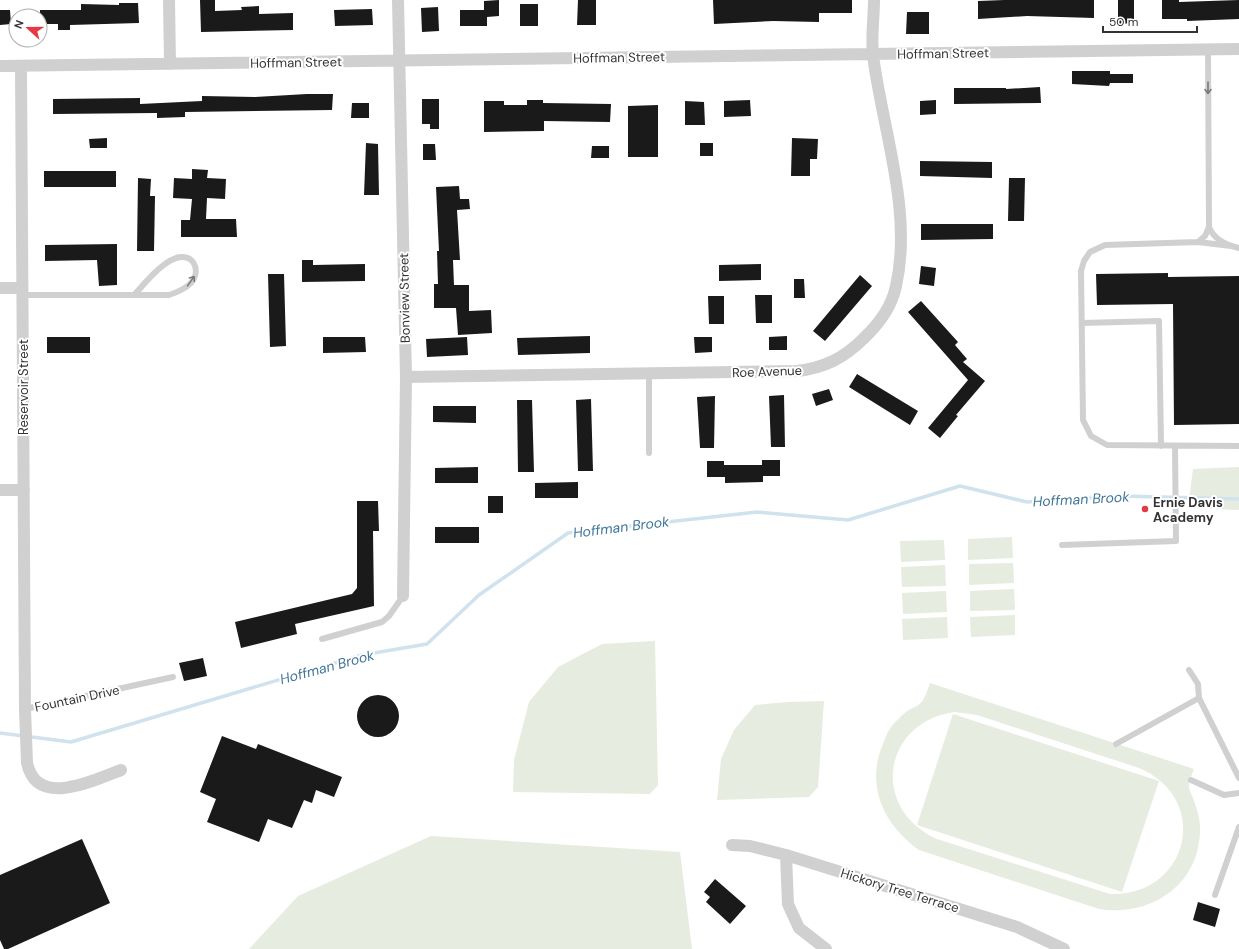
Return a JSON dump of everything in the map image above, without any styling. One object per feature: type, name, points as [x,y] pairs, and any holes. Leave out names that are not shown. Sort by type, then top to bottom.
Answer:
[{"type":"street","points":[[169,0],[170,64]]},
{"type":"street","name":"Bonview Street","points":[[398,0],[406,377],[403,596]]},
{"type":"street","name":"Roe Avenue","points":[[406,377],[797,371],[828,364],[849,353],[871,332],[888,308],[896,286],[900,259],[900,219],[895,177],[873,54],[874,0]]},
{"type":"street","name":"Hoffman Street","points":[[0,66],[1239,48]]},
{"type":"street","name":"Reservoir Street","points":[[21,66],[25,709]]},
{"type":"street","points":[[0,288],[22,291]]},
{"type":"street","points":[[0,490],[24,490]]},
{"type":"street","name":"Fountain Drive","points":[[25,709],[28,767],[31,776],[44,785],[54,788],[76,787],[121,770]]},
{"type":"street","name":"Hickory Tree Terrace","points":[[732,844],[750,846],[786,855],[1017,927],[1064,949]]},
{"type":"street","points":[[786,855],[788,904],[799,928],[826,949]]},
{"type":"lane","points":[[1208,49],[1209,227],[1211,233],[1216,239],[1231,246]]},
{"type":"lane","points":[[1198,242],[1205,236],[1209,227]]},
{"type":"lane","points":[[1239,248],[1198,242],[1105,245],[1090,252],[1084,261],[1081,271],[1083,420],[1086,430],[1091,436],[1106,445],[1239,446]]},
{"type":"lane","points":[[22,291],[157,296],[169,295],[183,290],[192,282],[196,270],[195,263],[189,258],[180,257],[172,260],[158,269],[135,294]]},
{"type":"lane","points":[[1082,322],[1159,321],[1161,446]]},
{"type":"lane","points":[[649,373],[649,453]]},
{"type":"lane","points":[[1062,545],[1176,541],[1175,446]]},
{"type":"lane","points":[[322,639],[382,622],[389,616],[403,596]]},
{"type":"lane","points":[[1189,670],[1198,684],[1199,698],[1239,778]]},
{"type":"lane","name":"Fountain Drive","points":[[25,709],[173,677]]},
{"type":"lane","points":[[1116,744],[1199,698]]},
{"type":"lane","points":[[1191,780],[1224,795],[1239,793]]},
{"type":"lane","points":[[1215,895],[1239,827]]},
{"type":"shaded area","points":[[1239,467],[1239,510],[1188,508],[1193,469]]},
{"type":"shaded area","points":[[1012,537],[1013,558],[968,560],[968,539]]},
{"type":"shaded area","points":[[944,540],[945,560],[901,562],[900,541]]},
{"type":"shaded area","points":[[1013,563],[1014,583],[969,585],[969,564]]},
{"type":"shaded area","points":[[945,565],[946,586],[902,587],[901,567]]},
{"type":"shaded area","points":[[1014,589],[1015,610],[970,611],[970,591]]},
{"type":"shaded area","points":[[946,591],[947,612],[903,614],[902,593]]},
{"type":"shaded area","points":[[1015,615],[1015,635],[971,637],[970,617]]},
{"type":"shaded area","points":[[947,617],[948,638],[903,640],[902,619]]},
{"type":"shaded area","points":[[655,641],[658,785],[650,794],[513,792],[514,760],[529,702],[558,667],[602,644]]},
{"type":"shaded area","points":[[930,683],[1194,769],[1189,787],[1196,807],[1200,827],[1198,847],[1192,865],[1182,880],[1170,892],[1155,902],[1137,908],[1119,910],[1099,909],[919,850],[896,829],[887,817],[877,789],[876,775],[878,760],[888,731],[904,714],[922,702]],"holes":[[[954,712],[977,715],[1139,768],[1162,782],[1176,801],[1183,822],[1182,843],[1173,863],[1158,880],[1137,890],[1110,894],[937,839],[916,825],[901,808],[894,789],[893,768],[899,749],[912,732],[930,719]]]},
{"type":"shaded area","points":[[824,701],[818,787],[809,797],[717,800],[721,759],[734,730],[755,705]]},
{"type":"shaded area","points":[[953,714],[1159,781],[1122,892],[917,825]]},
{"type":"shaded area","points":[[431,836],[680,852],[692,949],[249,949],[298,896]]},
{"type":"building","points":[[200,0],[215,0],[215,11],[242,10],[241,7],[259,6],[259,14],[293,13],[293,30],[201,32]]},
{"type":"building","points":[[499,0],[499,16],[487,17],[487,26],[460,26],[460,10],[484,10],[484,1]]},
{"type":"building","points":[[578,0],[596,0],[596,25],[577,25]]},
{"type":"building","points":[[713,0],[852,0],[852,13],[819,13],[819,22],[773,21],[714,24]]},
{"type":"building","points":[[1094,0],[1094,18],[1027,16],[978,19],[978,1]]},
{"type":"building","points":[[1118,0],[1134,0],[1134,23],[1118,24]]},
{"type":"building","points":[[1162,0],[1179,0],[1179,2],[1239,0],[1239,19],[1187,21],[1187,19],[1162,19]]},
{"type":"building","points":[[119,3],[138,3],[139,23],[70,25],[70,30],[58,30],[58,24],[48,24],[48,10],[81,10],[81,4],[119,5]]},
{"type":"building","points":[[520,4],[538,4],[538,26],[520,26]]},
{"type":"building","points":[[438,7],[439,31],[422,32],[421,8]]},
{"type":"building","points":[[372,9],[373,25],[335,26],[334,10]]},
{"type":"building","points":[[0,10],[8,10],[8,24],[0,25]]},
{"type":"building","points":[[907,12],[929,12],[929,34],[906,34]]},
{"type":"building","points":[[1072,71],[1110,71],[1110,74],[1133,74],[1133,83],[1110,83],[1109,86],[1072,84]]},
{"type":"building","points":[[1040,87],[1041,103],[954,104],[954,88],[1006,89]]},
{"type":"building","points":[[333,94],[332,110],[185,112],[185,117],[157,118],[157,113],[53,114],[53,99],[140,98],[140,104],[202,101],[202,96],[255,97]]},
{"type":"building","points":[[422,99],[439,99],[439,129],[430,129],[430,124],[422,124]]},
{"type":"building","points":[[527,100],[543,100],[543,103],[611,104],[610,122],[544,121],[544,131],[484,132],[484,101],[504,101],[504,105],[527,105]]},
{"type":"building","points":[[750,100],[751,116],[724,117],[724,101]]},
{"type":"building","points":[[936,100],[936,114],[920,115],[920,101]]},
{"type":"building","points":[[685,101],[704,102],[705,125],[685,125]]},
{"type":"building","points":[[352,103],[369,103],[369,118],[351,118]]},
{"type":"building","points":[[658,105],[658,157],[628,157],[628,106]]},
{"type":"building","points":[[107,138],[107,148],[90,148],[89,139]]},
{"type":"building","points":[[792,138],[818,139],[817,159],[810,159],[810,176],[791,176]]},
{"type":"building","points":[[366,143],[378,144],[379,195],[364,195]]},
{"type":"building","points":[[700,143],[713,143],[713,156],[700,156]]},
{"type":"building","points":[[423,144],[435,144],[436,160],[423,160]]},
{"type":"building","points":[[592,146],[609,146],[609,158],[591,158]]},
{"type":"building","points":[[920,161],[992,162],[992,178],[920,176]]},
{"type":"building","points":[[192,169],[208,170],[207,178],[226,179],[225,199],[207,198],[206,219],[236,219],[237,237],[181,237],[181,220],[190,220],[192,199],[173,198],[174,178],[192,179]]},
{"type":"building","points":[[44,171],[116,171],[116,187],[44,187]]},
{"type":"building","points":[[138,178],[151,179],[150,196],[155,196],[154,251],[137,251]]},
{"type":"building","points":[[1009,178],[1025,178],[1024,221],[1008,221]]},
{"type":"building","points":[[459,186],[460,199],[469,199],[470,209],[457,210],[460,260],[453,260],[454,285],[469,285],[469,311],[491,310],[492,333],[458,335],[456,308],[434,308],[434,284],[438,284],[437,251],[439,251],[436,187]]},
{"type":"building","points":[[921,224],[993,224],[993,239],[921,240]]},
{"type":"building","points":[[117,244],[117,285],[99,286],[97,260],[45,261],[45,245]]},
{"type":"building","points":[[302,260],[313,260],[313,265],[365,264],[365,281],[302,282]]},
{"type":"building","points":[[761,264],[761,280],[719,281],[719,265]]},
{"type":"building","points":[[921,266],[936,268],[934,286],[919,284]]},
{"type":"building","points":[[1168,273],[1168,277],[1239,276],[1239,424],[1174,425],[1173,304],[1097,305],[1096,274]]},
{"type":"building","points":[[268,274],[284,274],[286,346],[270,347]]},
{"type":"building","points":[[860,275],[872,286],[825,341],[813,331]]},
{"type":"building","points":[[794,279],[804,279],[805,298],[794,298]]},
{"type":"building","points":[[755,295],[772,295],[772,323],[756,323]]},
{"type":"building","points":[[708,296],[724,296],[724,324],[709,324]]},
{"type":"building","points":[[921,301],[958,342],[955,345],[967,359],[963,362],[985,381],[956,415],[958,416],[940,438],[928,428],[968,380],[908,312]]},
{"type":"building","points":[[590,336],[590,353],[518,355],[517,338]]},
{"type":"building","points":[[787,336],[787,350],[769,350],[769,337]]},
{"type":"building","points":[[47,337],[90,337],[90,353],[47,353]]},
{"type":"building","points":[[323,337],[365,337],[366,352],[323,353]]},
{"type":"building","points":[[467,337],[468,355],[427,357],[426,339]]},
{"type":"building","points":[[694,337],[712,337],[712,352],[695,353]]},
{"type":"building","points":[[857,374],[918,411],[910,425],[849,387]]},
{"type":"building","points":[[829,389],[833,400],[816,406],[812,394]]},
{"type":"building","points":[[784,395],[785,447],[771,447],[769,396]]},
{"type":"building","points":[[715,396],[714,448],[700,448],[697,397]]},
{"type":"building","points":[[591,399],[593,471],[578,471],[576,400]]},
{"type":"building","points":[[517,400],[532,400],[534,472],[518,472]]},
{"type":"building","points":[[433,406],[476,406],[476,423],[433,422]]},
{"type":"building","points":[[762,460],[780,460],[780,476],[763,476],[763,482],[725,483],[725,477],[707,477],[707,461],[724,461],[724,465],[762,465]]},
{"type":"building","points":[[478,467],[478,483],[435,483],[435,468]]},
{"type":"building","points":[[578,482],[578,498],[535,498],[535,483]]},
{"type":"building","points":[[488,496],[503,496],[503,513],[488,513]]},
{"type":"building","points":[[357,501],[378,501],[379,531],[373,531],[374,606],[295,624],[297,634],[241,648],[235,622],[352,594],[357,588]]},
{"type":"building","points":[[435,527],[479,527],[479,543],[435,543]]},
{"type":"building","points":[[203,658],[207,676],[184,681],[179,663]]},
{"type":"building","points":[[378,695],[393,701],[399,716],[393,731],[378,737],[363,731],[357,716],[363,701]]},
{"type":"building","points":[[222,736],[256,749],[258,744],[342,777],[334,797],[316,790],[312,803],[304,800],[292,828],[268,819],[259,842],[207,822],[216,799],[200,792]]},
{"type":"building","points":[[82,839],[110,903],[8,949],[4,949],[0,940],[0,875]]},
{"type":"building","points":[[715,879],[746,906],[730,924],[706,902],[710,897],[704,892]]},
{"type":"building","points":[[1198,902],[1220,909],[1215,927],[1193,920]]},
{"type":"waterway","name":"Hoffman Brook","points":[[0,733],[71,742],[362,655],[427,644],[479,595],[568,533],[757,512],[848,520],[960,486],[1027,502],[1122,496],[1239,499]]},
{"type":"place","name":"Ernie Davis Academy","points":[[1145,509]]}]
